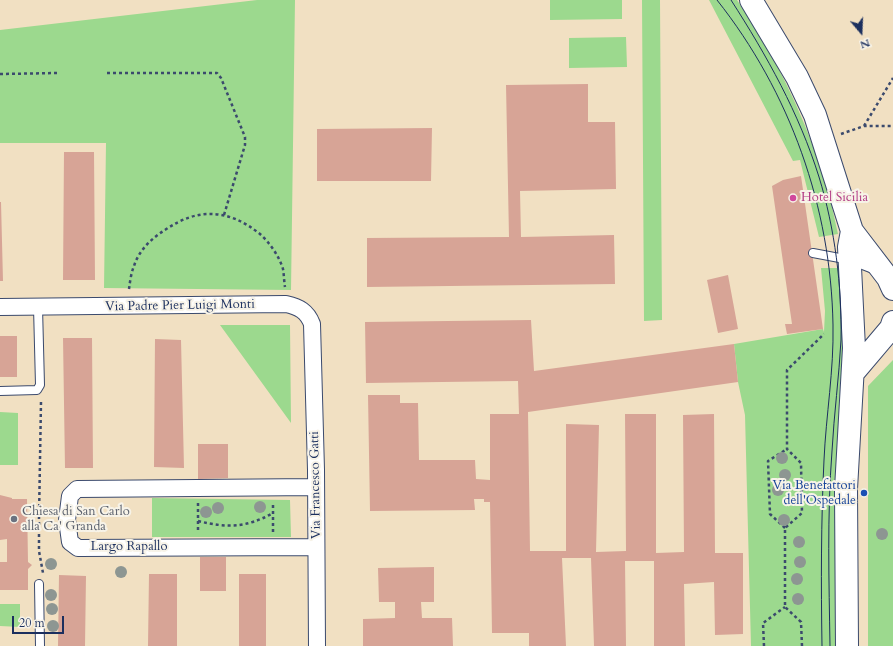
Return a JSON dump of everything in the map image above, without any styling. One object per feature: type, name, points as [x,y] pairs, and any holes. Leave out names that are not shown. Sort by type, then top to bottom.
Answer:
[{"type":"main road","points":[[751,0],[797,77],[815,115],[852,230],[889,283]]},
{"type":"main road","points":[[847,646],[846,489],[853,373],[853,293],[849,247],[852,230]]},
{"type":"main road","points":[[853,293],[863,281],[889,283]]},
{"type":"main road","points":[[853,316],[866,334],[889,329]]},
{"type":"main road","points":[[853,373],[889,329]]},
{"type":"street","name":"Via Padre Pier Luigi Monti","points":[[0,307],[286,304],[299,307],[309,316],[312,324]]},
{"type":"street","name":"Via Francesco Gatti","points":[[312,324],[316,487],[317,646]]},
{"type":"street","name":"Largo Rapallo","points":[[316,487],[77,489],[70,496],[67,520],[70,542],[78,548],[316,547]]},
{"type":"lane","points":[[813,253],[850,260],[870,267],[889,283]]},
{"type":"lane","points":[[0,391],[31,391],[37,390],[40,385],[38,307]]},
{"type":"lane","points":[[40,646],[41,581]]},
{"type":"path","points":[[0,74],[58,73]]},
{"type":"path","points":[[107,73],[210,73],[217,74],[221,78],[245,137],[245,145],[224,214]]},
{"type":"path","points":[[864,126],[893,78]]},
{"type":"path","points":[[835,136],[864,126],[893,126]]},
{"type":"path","points":[[129,295],[134,266],[142,250],[155,237],[173,224],[191,217],[208,214],[224,214],[240,220],[266,239],[274,251],[282,268],[286,290]]},
{"type":"path","points":[[785,528],[802,513],[802,463],[787,449],[787,370],[824,334]]},
{"type":"path","points":[[41,402],[39,518],[41,581]]},
{"type":"path","points":[[787,449],[768,461],[770,514],[785,528],[785,607],[801,622],[802,646]]},
{"type":"path","points":[[198,498],[198,537]]},
{"type":"path","points":[[273,499],[273,536]]},
{"type":"path","points":[[198,521],[218,526],[234,526],[248,524],[273,513]]},
{"type":"path","points":[[764,646],[763,623],[785,607]]},
{"type":"green space","points":[[257,0],[295,0],[291,290],[104,288],[106,143],[0,143],[0,30]]},
{"type":"green space","points":[[550,0],[622,0],[622,19],[550,20]]},
{"type":"green space","points":[[642,0],[660,0],[662,320],[644,321]]},
{"type":"green space","points":[[709,0],[737,0],[774,61],[795,103],[813,147],[831,201],[838,234],[819,237],[800,160],[793,161]]},
{"type":"green space","points":[[626,37],[627,67],[569,68],[569,38]]},
{"type":"green space","points":[[821,268],[844,268],[846,312],[836,471],[837,646],[751,646],[745,415],[738,382],[734,344],[823,329],[824,332],[825,311]]},
{"type":"green space","points":[[220,325],[290,325],[291,423]]},
{"type":"green space","points":[[893,360],[893,646],[868,646],[868,386]]},
{"type":"green space","points":[[0,412],[18,413],[18,465],[0,465]]},
{"type":"green space","points":[[152,498],[290,500],[291,537],[152,537]]},
{"type":"green space","points":[[0,604],[20,604],[20,627],[0,626]]},
{"type":"building","points":[[588,84],[588,122],[615,122],[616,189],[520,191],[521,237],[614,235],[615,284],[367,287],[367,238],[509,237],[506,85]]},
{"type":"building","points":[[432,128],[431,181],[317,181],[317,129]]},
{"type":"building","points":[[64,152],[94,152],[95,280],[63,280]]},
{"type":"building","points":[[801,176],[823,329],[787,334],[785,324],[792,324],[772,186],[783,180]]},
{"type":"building","points":[[1,202],[3,281],[0,281]]},
{"type":"building","points":[[728,275],[738,329],[718,333],[707,280]]},
{"type":"building","points":[[531,320],[534,371],[734,344],[738,382],[528,412],[530,551],[566,551],[566,424],[599,425],[596,552],[626,551],[625,414],[656,414],[656,553],[684,552],[683,415],[714,414],[715,553],[743,553],[743,634],[715,635],[714,582],[684,584],[685,646],[654,646],[654,561],[625,561],[626,646],[594,646],[591,558],[562,558],[566,646],[529,646],[529,633],[492,633],[490,502],[484,502],[484,499],[474,499],[475,510],[370,511],[368,395],[400,395],[400,403],[418,403],[419,460],[475,460],[476,479],[490,480],[490,414],[519,414],[518,381],[366,383],[365,322]]},
{"type":"building","points":[[0,336],[17,336],[17,377],[0,377]]},
{"type":"building","points":[[63,338],[92,338],[93,468],[65,468]]},
{"type":"building","points":[[155,339],[181,340],[184,468],[154,467]]},
{"type":"building","points":[[198,444],[228,444],[228,478],[198,479]]},
{"type":"building","name":"Chiesa di San Carlo alla Ca' Granda","points":[[0,495],[12,499],[27,499],[28,562],[32,565],[28,569],[28,590],[0,590],[0,562],[7,562],[7,539],[0,540]]},
{"type":"building","points":[[200,557],[226,557],[226,591],[200,591]]},
{"type":"building","points":[[434,567],[434,602],[421,602],[422,618],[452,618],[453,646],[363,646],[363,619],[395,618],[395,602],[379,602],[378,568]]},
{"type":"building","points":[[149,574],[177,574],[177,646],[148,646]]},
{"type":"building","points":[[239,574],[266,574],[266,646],[239,646]]},
{"type":"building","points":[[59,575],[86,576],[85,646],[58,646]]},
{"type":"tram line","points":[[717,0],[743,36],[766,73],[785,112],[802,153],[815,195],[824,237],[830,281],[833,342],[823,483],[822,646]]},
{"type":"tram line","points":[[731,0],[757,42],[781,86],[802,130],[825,197],[833,237],[839,278],[841,340],[829,500],[830,646]]},
{"type":"place","name":"Hotel Sicilia","points":[[793,198]]},
{"type":"place","name":"Via Benefattori dell'Ospedale","points":[[864,493]]},
{"type":"place","name":"Chiesa di San Carlo alla Ca' Granda","points":[[14,519]]}]
